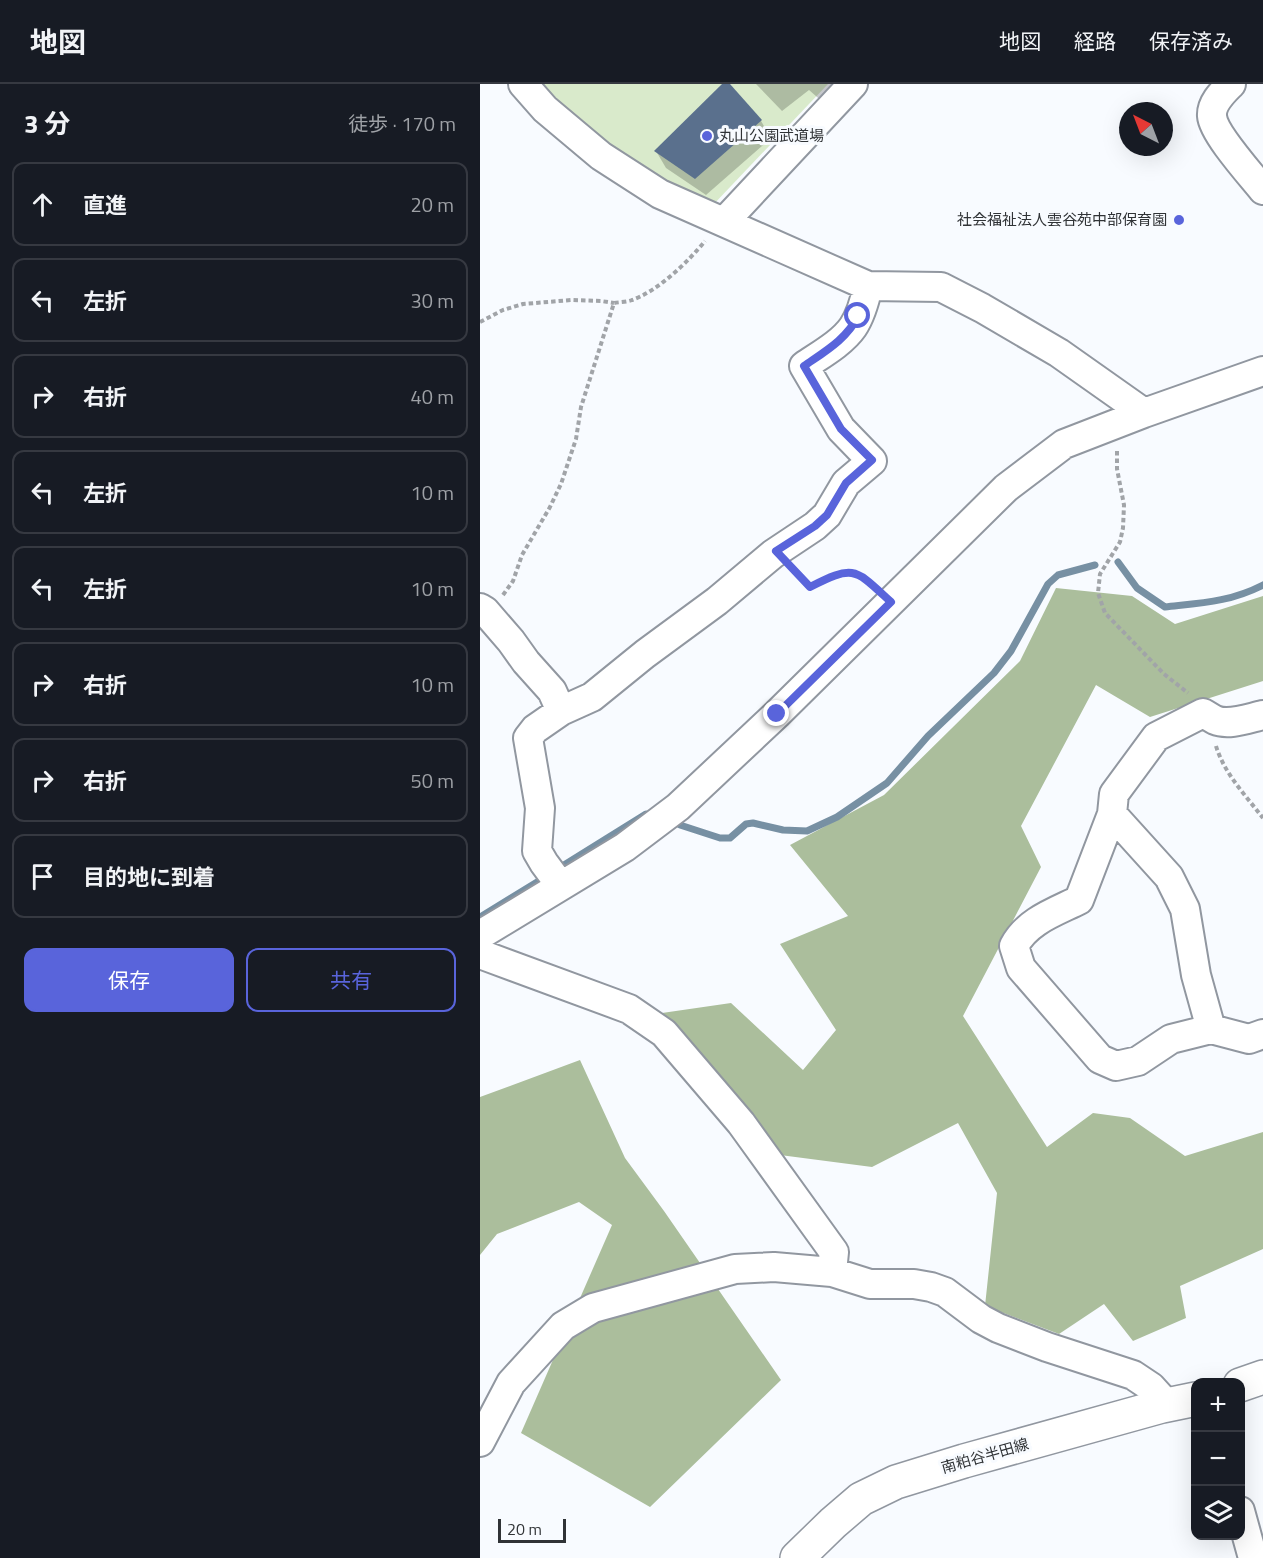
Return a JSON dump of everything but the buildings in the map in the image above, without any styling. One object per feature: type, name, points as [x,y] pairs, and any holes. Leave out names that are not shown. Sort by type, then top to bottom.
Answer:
[{"type":"main road","points":[[1245,1383],[1263,1377]]},
{"type":"main road","name":"南粕谷半田線","points":[[797,1558],[861,1499],[896,1482],[964,1461],[1191,1400]]},
{"type":"street","points":[[524,84],[545,109],[601,156],[660,194],[867,286],[941,287],[1059,353],[1144,413]]},
{"type":"street","points":[[721,221],[853,84]]},
{"type":"street","points":[[1231,84],[1214,106],[1212,116],[1217,132],[1263,190]]},
{"type":"street","points":[[561,886],[537,850],[540,808],[528,738],[535,729],[561,711],[592,697],[645,654],[717,601],[776,551],[815,526],[827,515],[846,483],[872,460],[841,429],[804,366],[838,342],[853,327],[864,305],[867,286]]},
{"type":"street","points":[[480,935],[625,847],[678,807],[777,714],[1006,488],[1064,444],[1263,371]]},
{"type":"street","points":[[483,610],[552,691],[561,711]]},
{"type":"street","points":[[1263,715],[1223,722],[1209,716],[1156,737],[1114,794],[1112,813],[1079,900],[1037,921],[1019,936],[1014,946],[1021,968],[1100,1059],[1116,1066],[1138,1061],[1171,1039],[1211,1029],[1249,1039],[1263,1034]]},
{"type":"street","points":[[1112,813],[1169,877],[1185,909],[1196,975],[1211,1029]]},
{"type":"street","points":[[480,954],[629,1009],[664,1033],[741,1123],[804,1209],[834,1252],[832,1272]]},
{"type":"street","points":[[480,1442],[511,1383],[563,1326],[593,1308],[735,1269],[774,1267],[832,1272],[870,1284],[914,1284],[931,1287],[945,1292],[998,1328],[1047,1347],[1133,1375],[1151,1387],[1161,1398],[1162,1407]]},
{"type":"street","points":[[1245,1529],[1253,1558]]},
{"type":"path","points":[[480,322],[503,310],[524,304],[571,300],[614,303],[632,300],[662,282],[696,252],[721,221]]},
{"type":"path","points":[[483,610],[493,609],[513,581],[522,555],[561,484],[576,439],[581,407],[614,303]]},
{"type":"path","points":[[1116,424],[1119,437],[1116,454],[1117,469],[1124,505],[1123,528],[1120,542],[1100,573],[1098,593],[1105,614],[1164,674],[1196,700],[1209,716],[1220,758],[1263,818]]},
{"type":"path","points":[[776,551],[810,587],[836,575],[855,573],[866,579],[891,602]]},
{"type":"green space","points":[[534,84],[828,84],[713,205],[664,184],[604,145]]},
{"type":"green space","points":[[1056,588],[1132,596],[1175,624],[1263,596],[1263,681],[1150,717],[1096,685],[1021,826],[1041,867],[963,1016],[1047,1147],[1093,1113],[1130,1118],[1185,1156],[1263,1132],[1263,1249],[1180,1286],[1186,1318],[1133,1341],[1104,1304],[1059,1334],[985,1306],[997,1193],[958,1123],[872,1167],[780,1155],[662,1013],[731,1003],[803,1070],[836,1030],[780,944],[848,916],[790,845],[884,795],[1020,661]]},
{"type":"green space","points":[[580,1060],[625,1158],[781,1380],[650,1507],[521,1433],[612,1225],[579,1202],[497,1234],[480,1255],[480,1097]]},
{"type":"waterway","points":[[1118,562],[1137,588],[1165,607],[1227,598],[1263,585]]},
{"type":"waterway","points":[[680,825],[720,838],[730,838],[746,824],[807,831],[837,817],[887,783],[928,736],[994,673],[1011,651],[1048,584],[1058,575],[1095,565]]},
{"type":"waterway","points":[[556,870],[646,814],[649,815]]},
{"type":"waterway","points":[[480,917],[547,876]]},
{"type":"place","name":"丸山公園武道場","points":[[707,136]]},
{"type":"place","name":"社会福祉法人雲谷苑中部保育園","points":[[1179,220]]},
{"type":"route","points":[[777,714],[891,602],[866,579],[855,573],[843,573],[810,587],[776,551],[815,526],[827,515],[846,483],[872,460],[841,429],[804,366],[838,342],[853,327],[858,316]]}]
